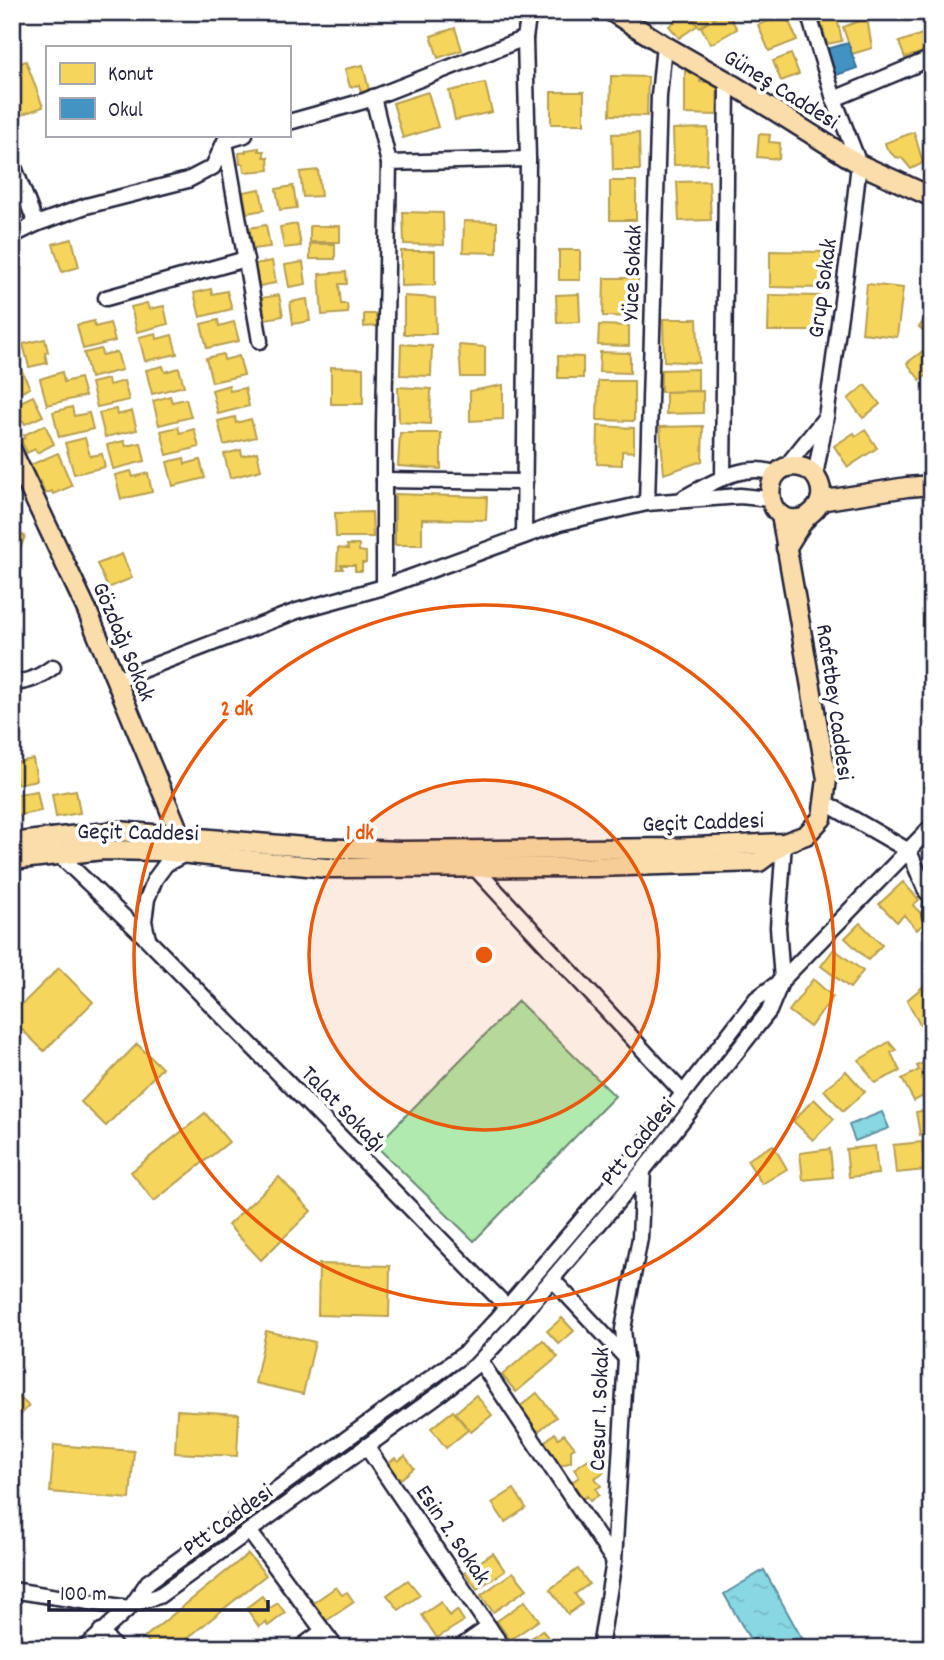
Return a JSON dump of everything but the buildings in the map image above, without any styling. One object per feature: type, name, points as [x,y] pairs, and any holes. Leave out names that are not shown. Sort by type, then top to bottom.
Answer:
[{"type":"main road","name":"Güneş Caddesi","points":[[612,12],[859,164],[932,197]]},
{"type":"main road","name":"Gözdağı Sokak","points":[[12,451],[86,608],[183,846]]},
{"type":"main road","points":[[786,548],[813,512],[822,492],[820,483],[809,470],[793,467],[781,471],[769,489],[774,508],[780,515],[794,519],[808,516]]},
{"type":"main road","points":[[820,501],[932,485]]},
{"type":"main road","name":"Rafetbey Caddesi","points":[[780,515],[827,779],[822,818],[806,835],[784,843]]},
{"type":"main road","name":"Geçit Caddesi","points":[[12,843],[118,831],[183,846],[326,868],[595,867],[760,862],[784,843]]},
{"type":"main road","name":"Geçit Caddesi","points":[[12,860],[103,850],[160,851],[183,846],[401,851],[657,848],[784,843]]},
{"type":"street","points":[[524,537],[528,159],[525,38],[528,12]]},
{"type":"street","points":[[808,12],[834,99],[859,164]]},
{"type":"street","points":[[290,122],[373,97],[525,38]]},
{"type":"street","name":"Yüce Sokak","points":[[647,503],[659,96],[664,45]]},
{"type":"street","points":[[834,99],[932,58]]},
{"type":"street","points":[[723,478],[727,81]]},
{"type":"street","points":[[373,97],[389,163],[384,587]]},
{"type":"street","points":[[225,141],[242,136]]},
{"type":"street","points":[[12,236],[36,224],[86,206],[188,180],[214,167],[225,141]]},
{"type":"street","points":[[225,141],[260,341]]},
{"type":"street","points":[[389,163],[528,159]]},
{"type":"street","points":[[12,162],[36,224]]},
{"type":"street","name":"Grup Sokak","points":[[815,476],[826,417],[859,164]]},
{"type":"street","points":[[106,298],[246,259]]},
{"type":"street","points":[[677,500],[723,478],[756,468],[781,471],[826,417]]},
{"type":"street","points":[[384,480],[525,482]]},
{"type":"street","points":[[116,680],[298,611],[384,587],[560,523],[647,503],[740,496],[770,499]]},
{"type":"street","points":[[12,683],[25,682],[53,667]]},
{"type":"street","points":[[824,802],[909,850],[926,891],[932,898],[932,926]]},
{"type":"street","name":"Ptt Caddesi","points":[[130,1606],[148,1583],[446,1369],[481,1339],[624,1170],[756,999],[782,980],[932,826]]},
{"type":"street","points":[[782,980],[778,927],[784,843]]},
{"type":"street","points":[[148,940],[144,921],[147,899],[155,878],[183,846]]},
{"type":"street","name":"Talat Sokağı","points":[[59,855],[148,940],[507,1307]]},
{"type":"street","points":[[474,867],[683,1093]]},
{"type":"street","name":"Ptt Caddesi","points":[[130,1606],[159,1596],[442,1392],[480,1361],[643,1171],[769,1011],[782,980]]},
{"type":"street","name":"Cesur 1. Sokak","points":[[600,1648],[614,1561],[626,1358],[622,1329],[640,1238],[643,1171]]},
{"type":"street","points":[[552,1279],[626,1358]]},
{"type":"street","points":[[480,1361],[614,1561]]},
{"type":"street","name":"Esin 2. Sokak","points":[[366,1446],[503,1648]]},
{"type":"street","points":[[249,1531],[336,1648]]},
{"type":"street","points":[[12,1590],[130,1606]]},
{"type":"street","points":[[87,1646],[130,1606]]},
{"type":"street","points":[[459,1648],[489,1627]]},
{"type":"street","points":[[101,1631],[115,1648]]},
{"type":"street","points":[[300,1648],[323,1631]]},
{"type":"green space","points":[[518,1001],[615,1096],[474,1241],[376,1146]]},
{"type":"water","points":[[882,1112],[889,1128],[855,1141],[849,1125]]},
{"type":"water","points":[[764,1570],[801,1637],[815,1648],[755,1648],[724,1594]]}]
